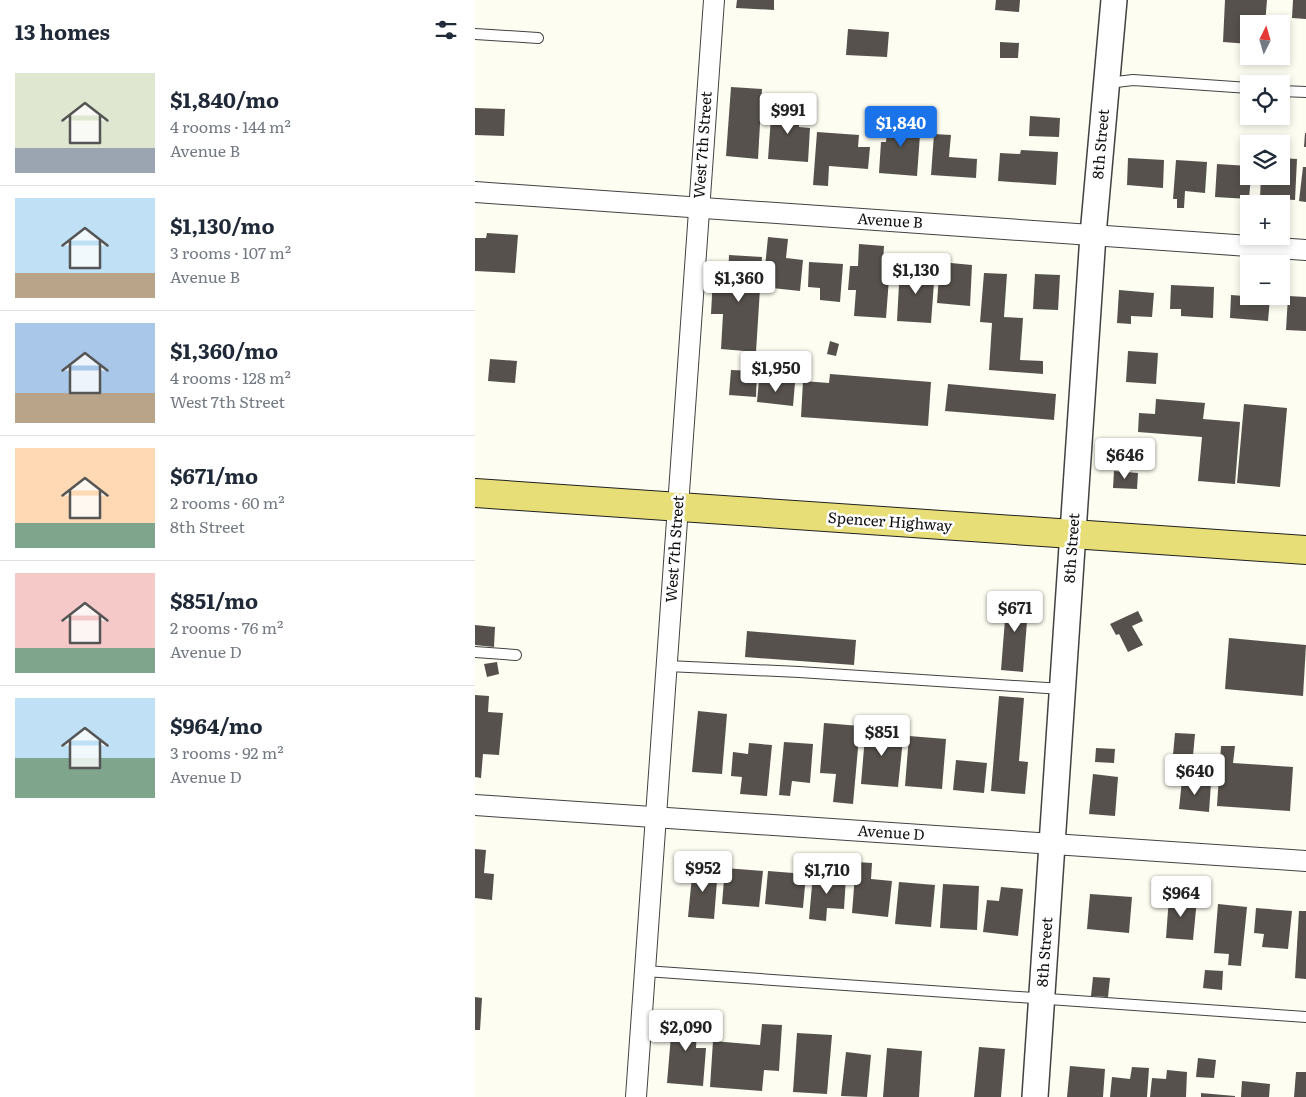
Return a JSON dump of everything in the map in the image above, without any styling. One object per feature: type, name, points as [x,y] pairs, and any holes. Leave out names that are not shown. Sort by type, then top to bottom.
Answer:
[{"type":"main road","name":"Spencer Highway","points":[[475,494],[1306,550]]},
{"type":"street","name":"West 7th Street","points":[[636,1097],[714,0]]},
{"type":"street","name":"8th Street","points":[[1035,1097],[1093,235],[1114,0]]},
{"type":"street","name":"Avenue B","points":[[475,192],[1306,250]]},
{"type":"street","name":"Avenue D","points":[[475,805],[1306,861]]},
{"type":"lane","points":[[475,34],[538,38]]},
{"type":"lane","points":[[1107,83],[1133,80],[1240,87]]},
{"type":"lane","points":[[1290,91],[1306,92]]},
{"type":"lane","points":[[475,652],[516,655]]},
{"type":"lane","points":[[667,666],[799,672],[1062,689]]},
{"type":"lane","points":[[645,971],[1306,1017]]},
{"type":"building","points":[[737,0],[774,0],[774,10],[736,8]]},
{"type":"building","points":[[996,0],[1020,0],[1019,12],[995,10]]},
{"type":"building","points":[[1225,0],[1267,0],[1266,15],[1240,15],[1240,43],[1223,42]]},
{"type":"building","points":[[1293,0],[1306,0],[1306,19],[1292,18]]},
{"type":"building","points":[[848,29],[889,32],[887,57],[846,55]]},
{"type":"building","points":[[1000,42],[1019,43],[1018,58],[1000,58]]},
{"type":"building","points":[[731,87],[762,89],[758,159],[726,156]]},
{"type":"building","points":[[772,103],[800,105],[799,127],[810,128],[808,162],[768,159]]},
{"type":"building","points":[[475,108],[505,109],[504,136],[475,135]]},
{"type":"building","points":[[1030,116],[1060,118],[1059,137],[1029,136]]},
{"type":"building","points":[[888,119],[921,121],[917,176],[879,173],[881,142],[886,142]]},
{"type":"building","points":[[817,132],[859,135],[858,147],[870,147],[868,169],[829,166],[828,186],[813,185]]},
{"type":"building","points":[[1305,133],[1306,147],[1304,147]]},
{"type":"building","points":[[934,134],[951,135],[949,157],[977,159],[976,178],[931,175]]},
{"type":"building","points":[[1021,150],[1058,152],[1056,185],[998,181],[1000,153],[1020,154]]},
{"type":"building","points":[[1128,158],[1164,160],[1163,188],[1127,185]]},
{"type":"building","points":[[1290,159],[1297,159],[1295,200],[1290,200],[1290,195],[1260,195],[1261,185],[1290,185]]},
{"type":"building","points":[[1176,160],[1207,162],[1205,193],[1185,191],[1184,208],[1177,208],[1177,199],[1173,199]]},
{"type":"building","points":[[1217,164],[1240,165],[1240,185],[1250,185],[1249,195],[1240,195],[1240,198],[1215,197]]},
{"type":"building","points":[[1303,167],[1306,167],[1306,202],[1299,201]]},
{"type":"building","points":[[487,233],[518,235],[515,273],[475,271],[475,238],[486,238]]},
{"type":"building","points":[[768,237],[788,239],[786,258],[803,260],[800,291],[763,287]]},
{"type":"building","points":[[859,244],[884,246],[883,264],[890,265],[886,318],[854,316],[856,290],[848,290],[850,266],[858,266]]},
{"type":"building","points":[[729,255],[762,257],[756,352],[721,349],[723,314],[711,314],[713,277],[728,278]]},
{"type":"building","points":[[809,262],[843,264],[840,302],[820,300],[820,288],[808,287]]},
{"type":"building","points":[[940,262],[972,265],[970,306],[937,303]]},
{"type":"building","points":[[900,266],[935,269],[931,323],[897,321]]},
{"type":"building","points":[[984,273],[1007,274],[1004,317],[1023,318],[1020,360],[1043,361],[1043,374],[989,370],[992,323],[980,322]]},
{"type":"building","points":[[1035,274],[1060,275],[1058,310],[1033,309]]},
{"type":"building","points":[[1171,285],[1214,287],[1213,318],[1181,316],[1181,309],[1170,309]]},
{"type":"building","points":[[1119,290],[1154,293],[1152,317],[1131,316],[1131,324],[1117,323]]},
{"type":"building","points":[[1231,295],[1240,296],[1240,305],[1269,305],[1268,321],[1230,318]]},
{"type":"building","points":[[1290,296],[1306,297],[1306,331],[1286,330]]},
{"type":"building","points":[[830,341],[839,344],[836,356],[827,354]]},
{"type":"building","points":[[1128,351],[1158,353],[1156,384],[1126,382]]},
{"type":"building","points":[[490,359],[517,361],[515,383],[488,381]]},
{"type":"building","points":[[731,370],[757,371],[756,397],[729,395]]},
{"type":"building","points":[[830,374],[931,382],[928,426],[801,417],[803,381],[829,383]]},
{"type":"building","points":[[759,380],[795,383],[793,406],[757,402]]},
{"type":"building","points":[[948,384],[1056,394],[1054,420],[945,411]]},
{"type":"building","points":[[1156,399],[1205,403],[1203,419],[1240,422],[1235,484],[1198,481],[1202,437],[1138,432],[1139,413],[1155,414]]},
{"type":"building","points":[[1244,404],[1287,408],[1280,487],[1237,483]]},
{"type":"building","points":[[1114,471],[1138,473],[1137,489],[1113,488]]},
{"type":"building","points":[[1007,594],[1029,596],[1023,672],[1001,670]]},
{"type":"building","points":[[1138,611],[1143,621],[1132,626],[1143,645],[1128,652],[1119,634],[1116,635],[1110,624]]},
{"type":"building","points":[[475,625],[495,627],[494,647],[475,645]]},
{"type":"building","points":[[747,631],[856,640],[854,665],[745,657]]},
{"type":"building","points":[[1229,638],[1306,645],[1303,696],[1225,689]]},
{"type":"building","points":[[497,662],[499,674],[487,677],[484,664]]},
{"type":"building","points":[[475,695],[489,696],[488,712],[503,713],[499,755],[483,754],[481,778],[475,777]]},
{"type":"building","points":[[999,696],[1024,698],[1019,761],[1028,762],[1025,794],[991,791]]},
{"type":"building","points":[[698,711],[727,714],[722,774],[692,772]]},
{"type":"building","points":[[874,721],[892,722],[891,738],[903,739],[898,787],[861,784],[865,736],[872,736]]},
{"type":"building","points":[[824,723],[860,726],[853,804],[833,802],[836,774],[820,773]]},
{"type":"building","points":[[1175,733],[1195,734],[1192,767],[1172,766]]},
{"type":"building","points":[[909,736],[946,739],[942,789],[905,786]]},
{"type":"building","points":[[784,742],[813,744],[810,783],[792,781],[790,796],[779,795]]},
{"type":"building","points":[[749,743],[772,745],[767,796],[740,794],[742,777],[731,776],[733,752],[748,754]]},
{"type":"building","points":[[1221,746],[1235,746],[1233,763],[1293,767],[1290,811],[1217,806]]},
{"type":"building","points":[[1096,748],[1115,749],[1114,763],[1095,762]]},
{"type":"building","points":[[956,760],[987,763],[984,793],[953,790]]},
{"type":"building","points":[[1093,774],[1118,777],[1115,816],[1089,814]]},
{"type":"building","points":[[1182,780],[1211,783],[1209,812],[1179,809]]},
{"type":"building","points":[[475,849],[486,850],[484,873],[494,874],[492,900],[475,898]]},
{"type":"building","points":[[856,862],[872,863],[871,879],[892,881],[888,917],[852,913]]},
{"type":"building","points":[[693,866],[718,868],[714,919],[688,917]]},
{"type":"building","points":[[725,868],[763,871],[759,907],[722,904]]},
{"type":"building","points":[[768,871],[806,874],[803,908],[765,904]]},
{"type":"building","points":[[813,874],[846,877],[844,909],[827,908],[826,921],[809,919]]},
{"type":"building","points":[[899,882],[935,885],[931,927],[895,924]]},
{"type":"building","points":[[943,884],[979,886],[977,930],[940,928]]},
{"type":"building","points":[[1001,887],[1023,889],[1018,936],[983,932],[987,900],[999,901]]},
{"type":"building","points":[[1090,894],[1132,897],[1129,933],[1087,929]]},
{"type":"building","points":[[1169,897],[1197,899],[1193,940],[1166,938]]},
{"type":"building","points":[[1218,904],[1247,907],[1241,966],[1228,965],[1229,954],[1214,953]]},
{"type":"building","points":[[1256,908],[1292,911],[1288,949],[1262,947],[1264,934],[1254,933]]},
{"type":"building","points":[[1299,911],[1306,911],[1306,979],[1295,978]]},
{"type":"building","points":[[1205,970],[1223,971],[1222,990],[1203,988]]},
{"type":"building","points":[[1093,977],[1110,978],[1108,997],[1091,996]]},
{"type":"building","points":[[475,997],[482,998],[480,1030],[475,1030]]},
{"type":"building","points":[[673,1012],[698,1014],[696,1048],[706,1048],[703,1086],[667,1083]]},
{"type":"building","points":[[762,1024],[782,1025],[779,1071],[764,1070],[762,1091],[710,1087],[713,1041],[760,1045]]},
{"type":"building","points":[[797,1033],[832,1035],[827,1094],[793,1092]]},
{"type":"building","points":[[979,1047],[1005,1049],[1001,1097],[974,1097]]},
{"type":"building","points":[[887,1048],[922,1051],[919,1097],[883,1097]]},
{"type":"building","points":[[846,1052],[871,1055],[867,1097],[841,1096]]},
{"type":"building","points":[[1198,1058],[1216,1060],[1214,1078],[1196,1077]]},
{"type":"building","points":[[1070,1066],[1105,1069],[1103,1097],[1067,1097]]},
{"type":"building","points":[[1132,1067],[1149,1068],[1147,1097],[1110,1097],[1112,1077],[1130,1079]]},
{"type":"building","points":[[1167,1070],[1187,1072],[1186,1097],[1150,1097],[1152,1078],[1166,1079]]},
{"type":"building","points":[[1296,1072],[1306,1072],[1306,1097],[1294,1097]]},
{"type":"building","points":[[1242,1081],[1270,1084],[1269,1097],[1241,1097]]},
{"type":"building","points":[[1201,1093],[1235,1096],[1235,1097],[1201,1097]]}]
